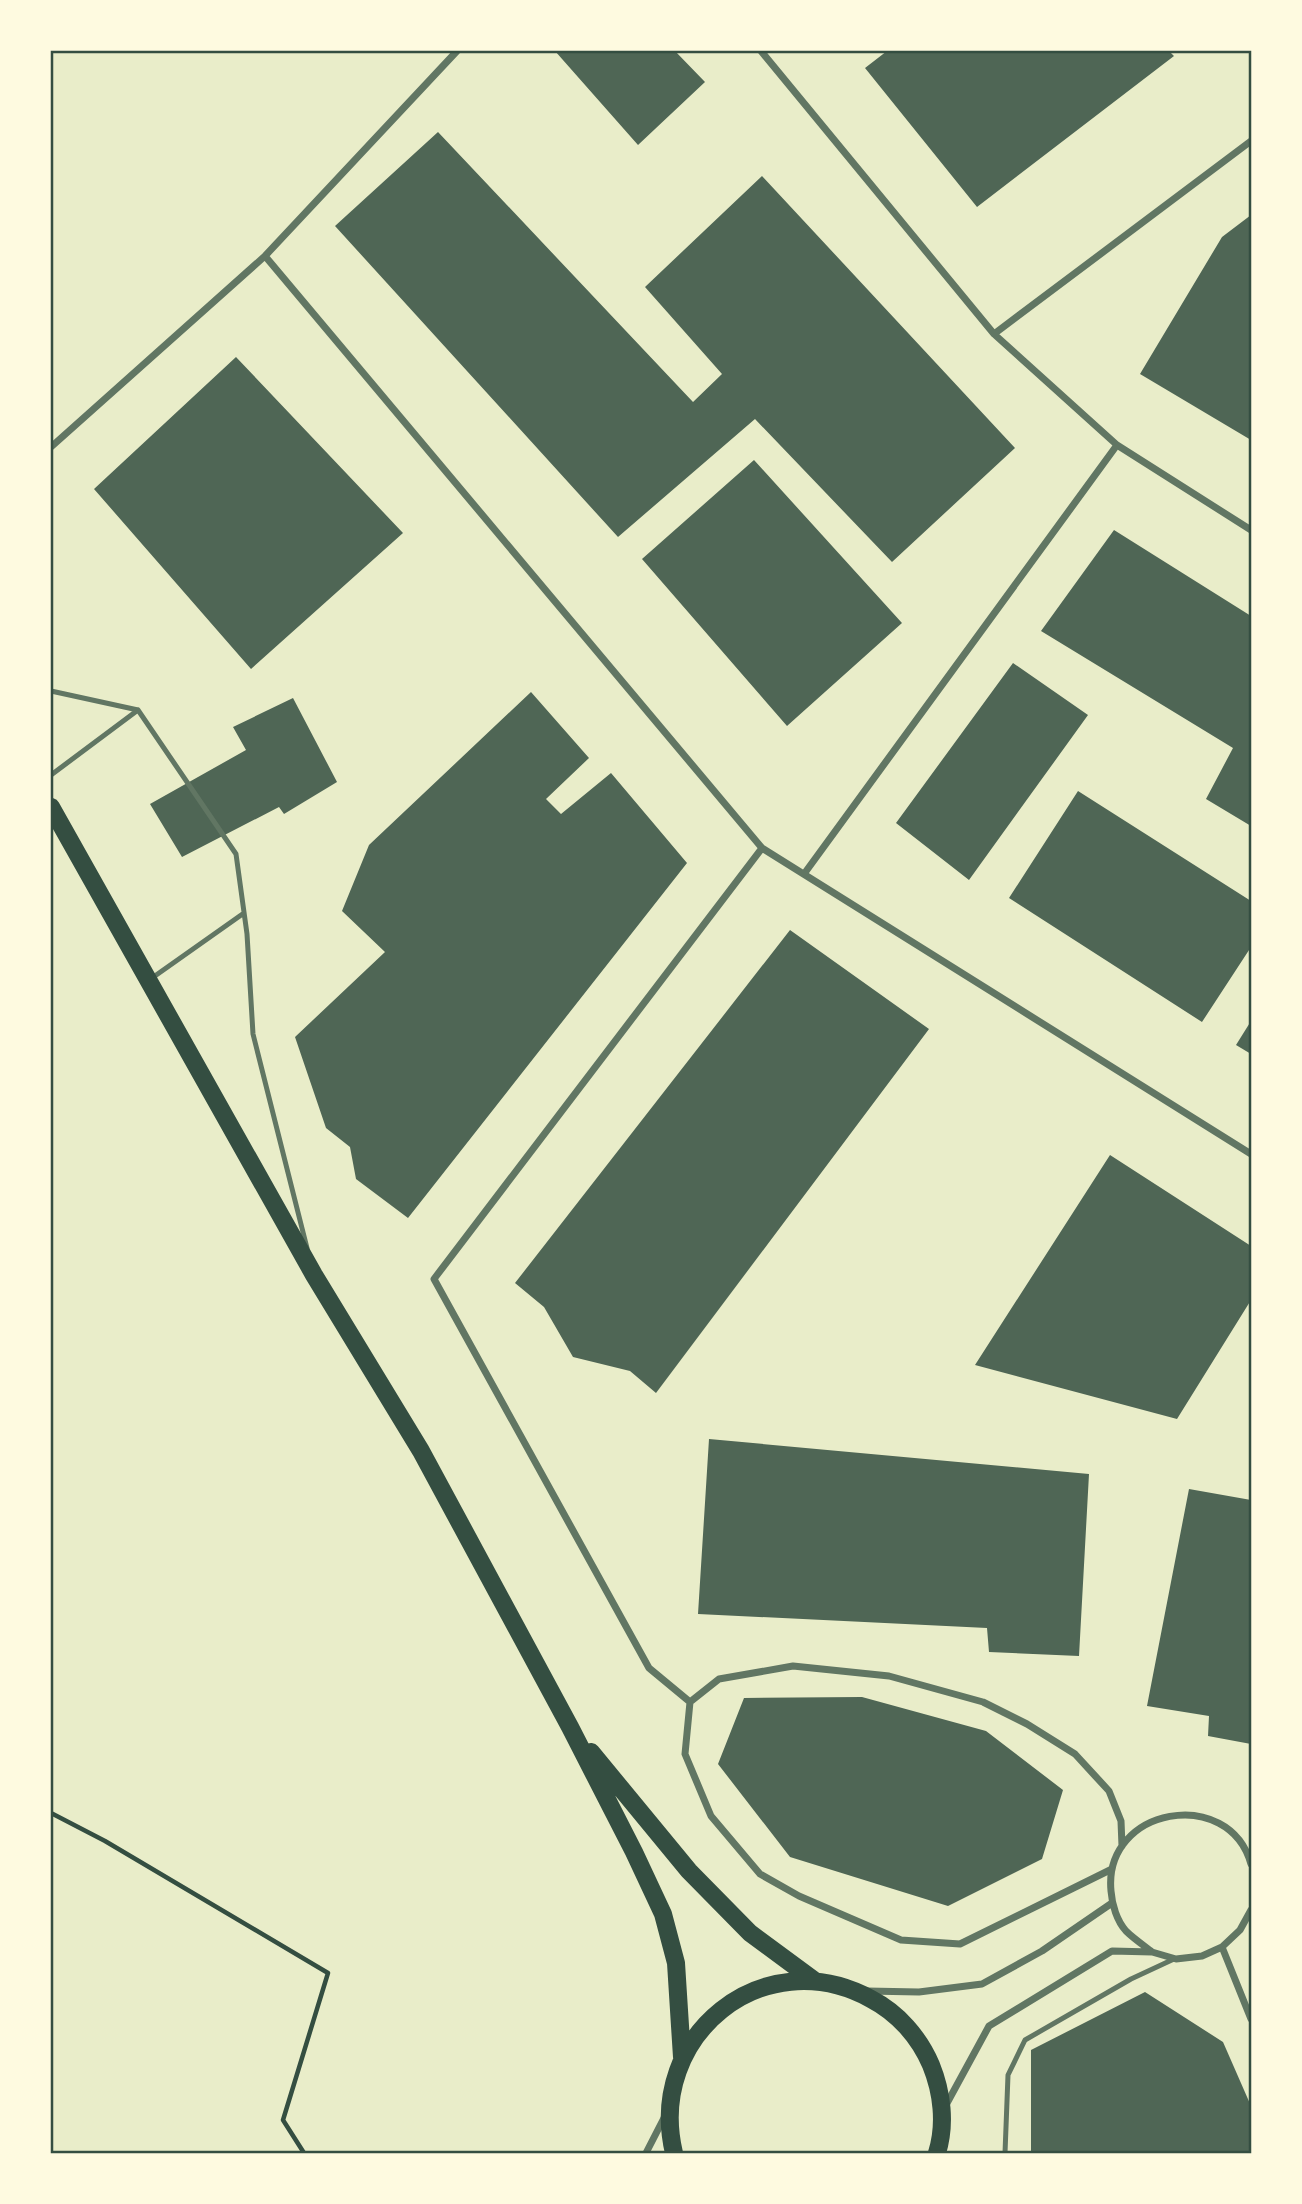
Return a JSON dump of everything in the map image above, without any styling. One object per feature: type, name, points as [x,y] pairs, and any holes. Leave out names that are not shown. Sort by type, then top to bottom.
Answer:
[{"type":"main road","points":[[51,807],[314,1275],[421,1451],[570,1727],[663,1914],[676,1963],[682,2057]]},
{"type":"main road","points":[[570,1727],[689,1871],[750,1933],[815,1981]]},
{"type":"main road","points":[[674,2153],[669,2134],[673,2083],[682,2057],[700,2030],[723,2008],[751,1992],[782,1982],[815,1981],[857,1991],[884,2006],[908,2027],[919,2043],[937,2081],[942,2111],[937,2153]]},
{"type":"street","points":[[51,447],[265,256],[457,51]]},
{"type":"street","points":[[761,51],[994,334],[1117,446],[1251,530]]},
{"type":"street","points":[[994,334],[1251,141]]},
{"type":"street","points":[[265,256],[762,848],[1251,1154]]},
{"type":"street","points":[[804,874],[1117,446]]},
{"type":"street","points":[[690,1702],[649,1668],[434,1279],[762,848]]},
{"type":"street","points":[[1112,1869],[961,1944],[901,1940],[799,1896],[760,1874],[711,1816],[685,1754],[690,1702],[719,1679],[793,1666],[890,1676],[983,1702],[1027,1724],[1074,1754],[1109,1791],[1121,1821],[1122,1846]]},
{"type":"street","points":[[1152,1952],[1124,1929],[1112,1903],[1112,1869],[1122,1846],[1139,1827],[1162,1816],[1188,1814],[1212,1820],[1234,1835],[1249,1855],[1251,1864]]},
{"type":"street","points":[[857,1991],[919,1992],[982,1983],[1042,1951],[1112,1903]]},
{"type":"street","points":[[942,2111],[989,2026],[1112,1951],[1152,1952],[1176,1959],[1202,1956],[1222,1947],[1240,1930],[1251,1910]]},
{"type":"street","points":[[1222,1947],[1251,2019]]},
{"type":"street","points":[[646,2153],[669,2109]]},
{"type":"lane","points":[[51,691],[138,710],[236,854],[244,913],[253,1034],[314,1275]]},
{"type":"lane","points":[[51,775],[138,710]]},
{"type":"lane","points":[[149,980],[244,913]]},
{"type":"lane","points":[[1005,2153],[1008,2075],[1025,2040],[1131,1979],[1176,1959]]},
{"type":"path","points":[[51,1813],[105,1841],[328,1973],[283,2120],[304,2153]]},
{"type":"building","points":[[555,51],[675,51],[705,82],[638,145]]},
{"type":"building","points":[[887,51],[1169,51],[1174,56],[977,207],[865,68]]},
{"type":"building","points":[[438,132],[693,402],[722,374],[645,287],[762,176],[1015,448],[892,562],[755,419],[618,537],[335,226]]},
{"type":"building","points":[[1251,215],[1251,440],[1140,374],[1222,237]]},
{"type":"building","points":[[236,357],[403,533],[251,669],[94,489]]},
{"type":"building","points":[[754,460],[902,623],[787,726],[642,559]]},
{"type":"building","points":[[1114,530],[1251,616],[1251,826],[1206,799],[1233,748],[1041,631]]},
{"type":"building","points":[[1013,663],[1088,715],[969,880],[896,823]]},
{"type":"building","points":[[531,692],[589,758],[546,799],[561,814],[611,773],[687,863],[408,1218],[356,1179],[350,1147],[326,1128],[295,1037],[385,952],[342,911],[369,845]]},
{"type":"building","points":[[293,698],[337,782],[284,814],[279,807],[182,857],[150,804],[246,750],[233,727]]},
{"type":"building","points":[[1078,791],[1251,901],[1251,947],[1202,1022],[1009,898]]},
{"type":"building","points":[[790,930],[929,1029],[656,1393],[630,1371],[573,1357],[544,1307],[515,1283]]},
{"type":"building","points":[[1251,1021],[1251,1054],[1236,1045]]},
{"type":"building","points":[[1110,1155],[1251,1246],[1251,1300],[1177,1419],[975,1365]]},
{"type":"building","points":[[709,1439],[1089,1474],[1079,1656],[989,1652],[987,1628],[698,1614]]},
{"type":"building","points":[[1189,1489],[1251,1500],[1251,1744],[1208,1736],[1209,1716],[1147,1706]]},
{"type":"building","points":[[862,1697],[986,1731],[1063,1790],[1042,1859],[948,1906],[790,1857],[718,1764],[744,1698]]},
{"type":"building","points":[[1145,1992],[1223,2042],[1251,2106],[1251,2153],[1031,2153],[1031,2050]]}]
